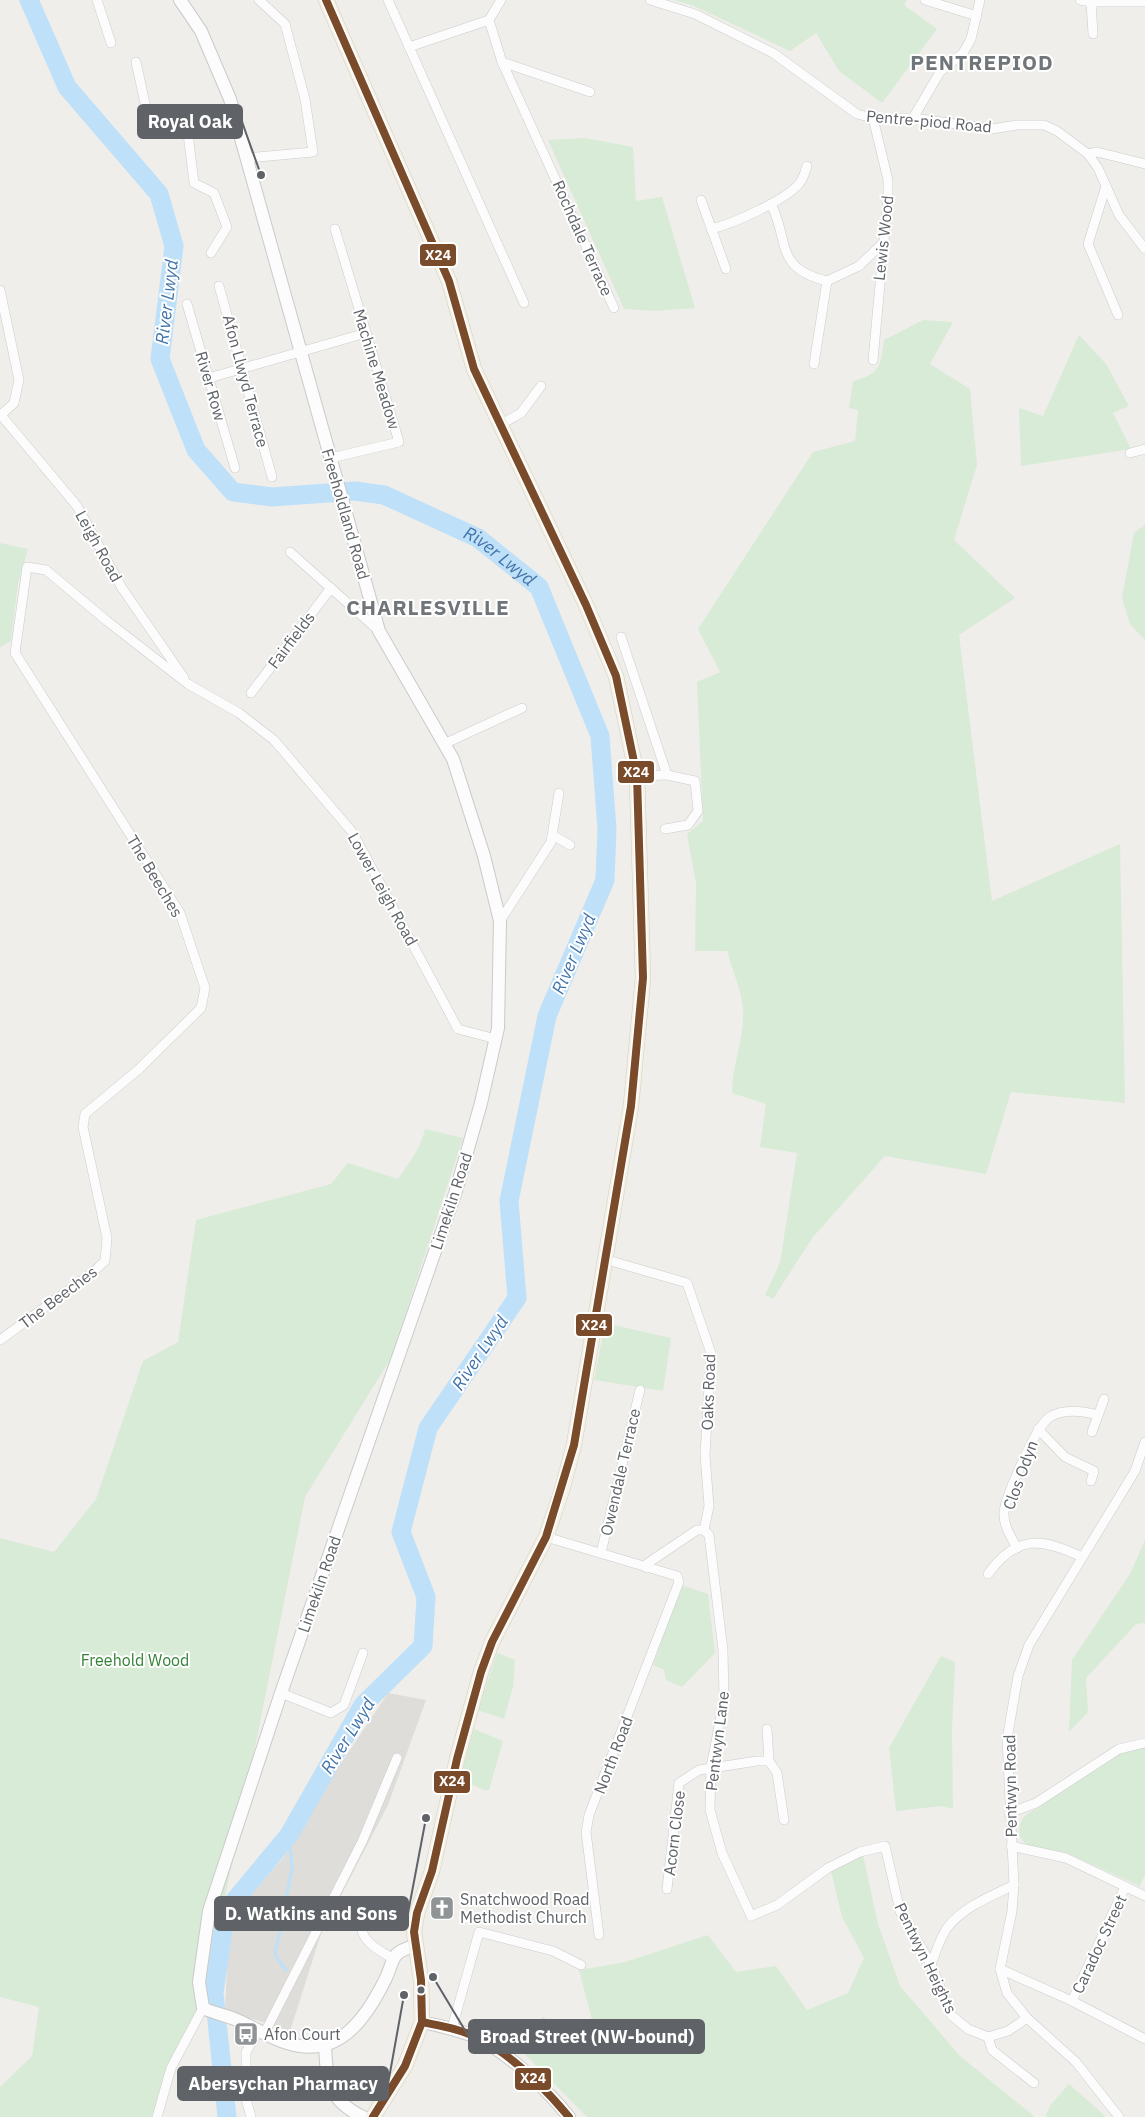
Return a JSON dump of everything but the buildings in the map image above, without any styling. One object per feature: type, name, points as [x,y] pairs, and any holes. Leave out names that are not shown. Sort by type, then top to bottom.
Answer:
[{"type":"main road","name":"Freeholdland Road","points":[[180,0],[201,31],[230,99],[379,631],[453,759],[481,847],[500,922],[496,1039]]},
{"type":"main road","points":[[326,0],[449,281],[474,369],[586,605],[616,676],[637,776],[643,978],[631,1106],[574,1444],[562,1490],[546,1537],[492,1642],[481,1672],[457,1759],[432,1871],[417,1913],[414,1946],[421,1980],[422,2022],[405,2066],[373,2117]]},
{"type":"main road","name":"Limekiln Road","points":[[203,2008],[199,1982],[209,1911],[281,1693],[455,1194],[481,1104],[496,1039]]},
{"type":"main road","points":[[203,2008],[215,2014],[238,2020],[261,2033],[297,2046],[326,2046],[351,2030],[367,2012],[386,1977],[392,1958],[402,1949],[414,1946]]},
{"type":"main road","points":[[422,2022],[452,2028],[478,2038],[526,2073],[569,2117]]},
{"type":"main road","points":[[326,2046],[327,2075],[332,2092],[343,2105],[363,2117]]},
{"type":"street","points":[[98,0],[111,43]]},
{"type":"street","points":[[247,158],[312,152],[305,99],[285,24],[259,0]]},
{"type":"street","points":[[388,0],[524,303]]},
{"type":"street","points":[[409,47],[489,20],[501,0]]},
{"type":"street","name":"Pentre-piod Road","points":[[650,0],[695,14],[773,52],[857,114],[873,118],[894,116],[992,129],[1017,125],[1044,125],[1058,131],[1084,151],[1106,186],[1119,215],[1145,250]]},
{"type":"street","points":[[925,0],[977,16]]},
{"type":"street","points":[[913,118],[940,72],[963,54],[971,39],[980,0]]},
{"type":"street","points":[[1080,0],[1145,2]]},
{"type":"street","points":[[1091,1],[1093,34]]},
{"type":"street","name":"Rochdale Terrace","points":[[489,20],[502,62],[553,169],[614,308]]},
{"type":"street","points":[[136,62],[148,117],[173,114],[188,134],[194,183],[214,194],[227,227],[211,253]]},
{"type":"street","points":[[502,62],[590,92]]},
{"type":"street","name":"Lewis Wood","points":[[873,118],[888,180],[873,360]]},
{"type":"street","points":[[188,134],[237,123]]},
{"type":"street","points":[[1084,151],[1097,152],[1145,164]]},
{"type":"street","points":[[711,228],[728,224],[771,204],[800,182],[807,166]]},
{"type":"street","points":[[1106,186],[1088,244],[1118,314]]},
{"type":"street","points":[[701,200],[726,269]]},
{"type":"street","points":[[771,204],[789,260],[799,270],[827,281],[860,266],[882,244]]},
{"type":"street","name":"Machine Meadow","points":[[331,458],[399,442],[335,229]]},
{"type":"street","points":[[814,364],[827,281]]},
{"type":"street","name":"Afon Llwyd Terrace","points":[[220,286],[272,477]]},
{"type":"street","points":[[0,290],[19,380],[14,403],[0,415]]},
{"type":"street","name":"River Row","points":[[187,304],[235,468]]},
{"type":"street","points":[[209,378],[366,333]]},
{"type":"street","points":[[500,425],[521,413],[542,386]]},
{"type":"street","name":"Leigh Road","points":[[0,415],[77,506],[122,588],[188,684]]},
{"type":"street","points":[[1130,453],[1145,449]]},
{"type":"street","points":[[290,552],[379,631]]},
{"type":"street","name":"The Beeches","points":[[0,1340],[92,1273],[105,1261],[107,1238],[83,1127],[85,1114],[139,1069],[201,1008],[205,988],[180,913],[15,653],[28,567],[46,570],[107,621],[188,684]]},
{"type":"street","name":"Fairfields","points":[[251,693],[331,588]]},
{"type":"street","points":[[621,637],[667,775]]},
{"type":"street","name":"Lower Leigh Road","points":[[188,684],[239,713],[274,740],[353,833],[458,1029],[496,1039]]},
{"type":"street","points":[[444,744],[522,708]]},
{"type":"street","points":[[637,776],[667,775],[695,781],[698,811],[688,825],[665,829]]},
{"type":"street","points":[[500,922],[551,842],[559,793]]},
{"type":"street","points":[[552,835],[570,845]]},
{"type":"street","name":"Oaks Road","points":[[604,1259],[687,1283],[711,1353],[705,1455],[709,1506],[704,1530]]},
{"type":"street","name":"Owendale Terrace","points":[[601,1553],[640,1390]]},
{"type":"street","points":[[1092,1432],[1104,1399]]},
{"type":"street","name":"Clos Odyn","points":[[1017,1548],[1006,1526],[1004,1512],[1025,1455],[1038,1429],[1050,1416],[1061,1412],[1081,1410],[1098,1415]]},
{"type":"street","name":"Clos Odyn","points":[[1038,1429],[1065,1458],[1094,1471],[1091,1481]]},
{"type":"street","name":"Pentwyn Road","points":[[1119,2117],[1076,2062],[1027,2018],[1007,1993],[1000,1968],[1012,1912],[1014,1886],[1009,1813],[1007,1739],[1018,1676],[1029,1645],[1135,1471],[1145,1442]]},
{"type":"street","points":[[546,1537],[647,1568],[648,1563],[680,1541],[697,1530],[704,1530]]},
{"type":"street","name":"Pentwyn Lane","points":[[704,1530],[709,1535],[724,1650],[724,1700],[711,1767],[710,1810],[722,1853],[751,1916],[776,1905],[828,1868],[860,1852],[885,1846]]},
{"type":"street","points":[[988,1574],[997,1561],[1017,1548],[1044,1542],[1082,1558]]},
{"type":"street","name":"North Road","points":[[599,1935],[586,1832],[589,1815],[679,1582],[677,1576],[647,1568]]},
{"type":"street","points":[[281,1693],[331,1713],[344,1705],[363,1653]]},
{"type":"street","points":[[767,1729],[770,1761],[777,1773],[784,1820]]},
{"type":"street","points":[[1009,1813],[1036,1803],[1119,1749],[1145,1743]]},
{"type":"street","points":[[251,2117],[246,2099],[246,2052],[261,2033],[362,1842],[397,1758]]},
{"type":"street","points":[[711,1767],[770,1761]]},
{"type":"street","name":"Acorn Close","points":[[667,1889],[679,1784],[699,1770],[711,1767]]},
{"type":"street","name":"Pentwyn Heights","points":[[885,1846],[900,1911],[931,1964],[951,2015],[968,2029],[988,2038]]},
{"type":"street","points":[[1011,1846],[1066,1858],[1145,1896]]},
{"type":"street","points":[[931,1964],[947,1928],[963,1913],[984,1899],[1014,1886]]},
{"type":"street","name":"Caradoc Street","points":[[1072,2001],[1125,1887]]},
{"type":"street","points":[[357,1902],[361,1934],[374,1948],[392,1958]]},
{"type":"street","points":[[452,2028],[479,1932],[553,1951],[581,1965]]},
{"type":"street","points":[[1000,1968],[1072,2001],[1145,2039]]},
{"type":"street","points":[[157,2117],[171,2068],[203,2008]]},
{"type":"street","points":[[1027,2018],[1008,2031],[988,2038],[992,2050],[1034,2083]]},
{"type":"shaded area","points":[[388,1693],[426,1700],[388,1805],[321,1934],[290,2031],[225,2010],[228,1948],[236,1918],[251,1894],[284,1857],[328,1783]]},
{"type":"green space","points":[[674,0],[907,0],[904,5],[937,29],[882,103],[839,71],[816,33],[790,51],[694,6]]},
{"type":"green space","points":[[585,138],[633,147],[636,201],[662,197],[695,308],[655,311],[624,309],[548,140]]},
{"type":"green space","points":[[923,320],[953,322],[930,364],[970,389],[977,465],[954,540],[1015,598],[959,635],[992,901],[1120,844],[1125,1103],[1011,1092],[986,1174],[885,1156],[813,1237],[773,1299],[765,1295],[780,1263],[797,1153],[760,1147],[766,1104],[732,1093],[743,1019],[740,994],[727,951],[695,951],[696,883],[687,834],[703,821],[697,682],[720,672],[698,629],[813,452],[855,441],[858,410],[849,408],[853,381],[874,372],[880,363],[884,340]]},
{"type":"green space","points":[[1079,335],[1106,364],[1129,406],[1113,413],[1131,449],[1021,466],[1019,408],[1043,416]]},
{"type":"green space","points":[[1145,525],[1145,640],[1130,624],[1122,598],[1134,533]]},
{"type":"green space","points":[[0,543],[28,549],[18,583],[11,641],[0,647]]},
{"type":"green space","name":"Freehold Wood","points":[[425,1129],[463,1138],[391,1358],[305,1497],[203,2008],[174,2063],[156,2117],[0,2117],[0,2087],[32,2056],[39,2007],[0,1997],[0,1538],[54,1552],[96,1499],[143,1361],[178,1342],[196,1220],[331,1184],[348,1163],[398,1179],[418,1149]]},
{"type":"green space","points":[[605,1323],[671,1338],[663,1391],[594,1380]]},
{"type":"green space","points":[[1145,1540],[1145,1623],[1136,1624],[1086,1678],[1088,1712],[1069,1732],[1072,1660],[1130,1574]]},
{"type":"green space","points":[[681,1585],[708,1594],[715,1653],[682,1687],[666,1680],[664,1670],[653,1665]]},
{"type":"green space","points":[[497,1653],[515,1660],[513,1687],[504,1719],[478,1710]]},
{"type":"green space","points":[[941,1656],[955,1662],[952,1728],[953,1809],[942,1806],[896,1811],[889,1748]]},
{"type":"green space","points":[[474,1729],[503,1741],[489,1790],[484,1790],[460,1779]]},
{"type":"green space","points":[[1145,1747],[1145,1874],[1140,1886],[1067,1853],[1026,1845],[1019,1835],[1021,1821],[1026,1815],[1111,1755]]},
{"type":"green space","points":[[863,1855],[878,1924],[900,1986],[960,2056],[1035,2117],[587,2117],[504,2033],[538,2025],[543,2016],[555,2029],[596,2035],[579,1970],[625,1962],[708,1935],[736,1972],[776,1966],[807,2010],[848,1993],[864,1958],[842,1917],[831,1871]]},
{"type":"green space","points":[[1069,2084],[1106,2117],[1045,2117],[1050,2106]]},
{"type":"waterway","name":"River Lwyd","points":[[29,0],[67,87],[159,194],[174,246],[160,359],[196,450],[233,492],[272,497],[355,491],[384,495],[478,538],[539,587],[600,736],[607,829],[605,880],[547,1016],[509,1201],[517,1298],[428,1428],[401,1532],[426,1597],[423,1646],[363,1705],[289,1835],[226,1911],[214,1993],[227,2117]]},
{"type":"waterway","points":[[285,1840],[291,1853],[292,1869],[275,1955],[286,1970]]},
{"type":"transit line","name":"X24","points":[[326,0],[449,281],[474,369],[586,605],[616,676],[637,776],[643,978],[631,1106],[574,1445],[546,1537],[492,1642],[481,1672],[457,1759],[432,1871],[417,1913],[414,1932],[421,1980],[422,2022],[405,2066],[373,2117]]},
{"type":"transit line","name":"X24","points":[[422,2022],[465,2032],[491,2045],[528,2073],[569,2117]]},
{"type":"place","name":"Royal Oak","points":[[261,175]]},
{"type":"place","name":"D. Watkins and Sons","points":[[426,1818]]},
{"type":"place","name":"Snatchwood Road Methodist Church","points":[[442,1908]]},
{"type":"place","name":"Broad Street (NW-bound)","points":[[433,1977]]},
{"type":"place","name":"Abersychan Pharmacy","points":[[404,1995]]},
{"type":"place","name":"Afon Court","points":[[246,2034]]},
{"type":"district","name":"PENTREPIOD","points":[[982,63]]},
{"type":"district","name":"CHARLESVILLE","points":[[428,608]]}]
